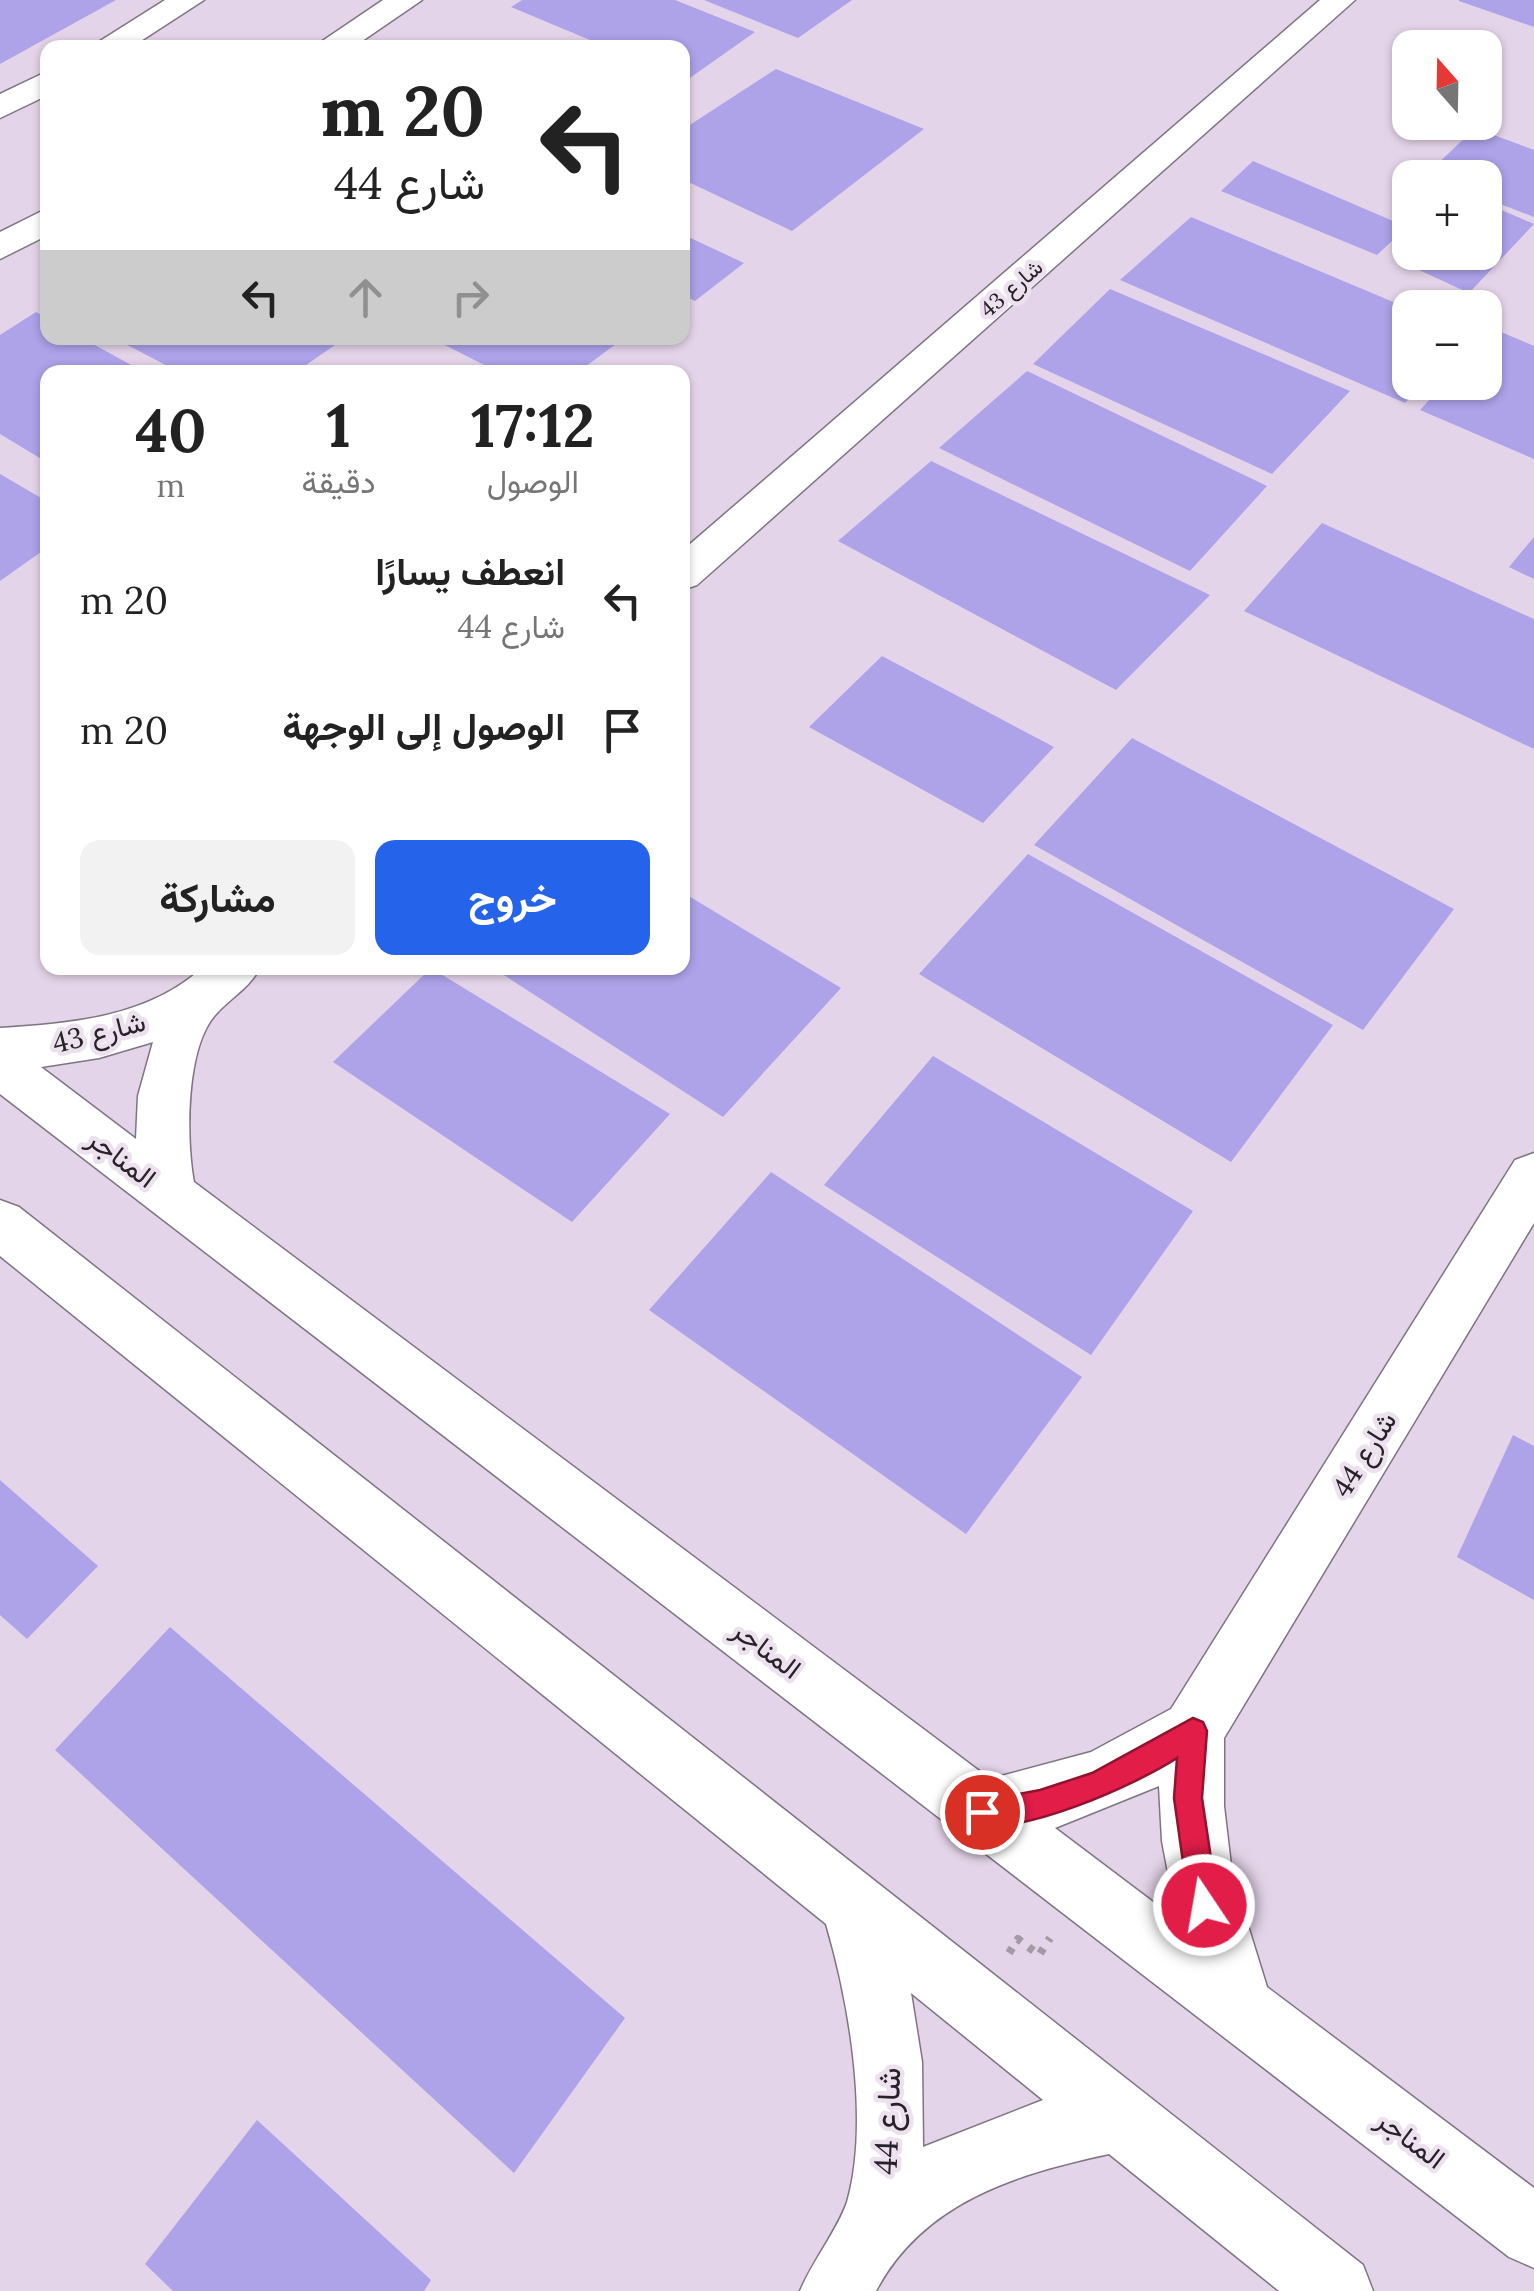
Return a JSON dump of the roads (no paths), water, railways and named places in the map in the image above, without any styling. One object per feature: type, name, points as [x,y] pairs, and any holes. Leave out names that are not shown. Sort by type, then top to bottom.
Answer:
[{"type":"street","points":[[119,40],[188,0]]},
{"type":"street","points":[[341,40],[406,0]]},
{"type":"street","name":"شارع 43","points":[[690,568],[1339,0]]},
{"type":"street","points":[[0,108],[40,85]]},
{"type":"street","points":[[0,248],[40,224]]},
{"type":"street","name":"شارع 43","points":[[0,1048],[89,1039],[195,1002],[226,975]]},
{"type":"street","name":"شارع 43","points":[[170,1194],[160,1146],[161,1096],[173,1049],[195,1002]]},
{"type":"street","name":"المناجر","points":[[0,1065],[1534,2232]]},
{"type":"street","name":"شارع 44","points":[[982,1812],[1040,1804],[1095,1786],[1146,1762],[1193,1731],[1534,1176]]},
{"type":"street","points":[[15,1249],[1337,2291]]},
{"type":"street","name":"شارع 44","points":[[1193,1731],[1188,1798],[1195,1869],[1213,1941],[1244,2013]]},
{"type":"street","name":"شارع 44","points":[[836,2291],[880,2219],[892,2136],[890,2055],[877,1978],[854,1908]]},
{"type":"street","name":"شارع 44","points":[[880,2219],[935,2180],[994,2150],[1054,2129],[1117,2117]]}]
